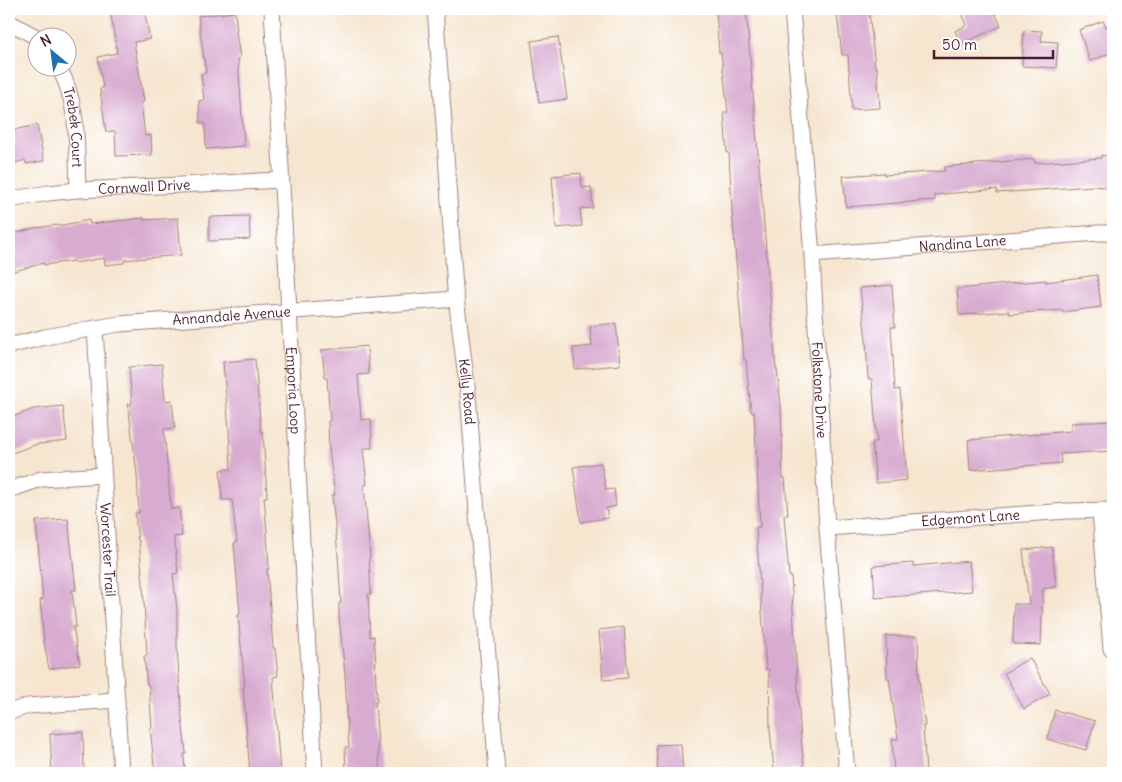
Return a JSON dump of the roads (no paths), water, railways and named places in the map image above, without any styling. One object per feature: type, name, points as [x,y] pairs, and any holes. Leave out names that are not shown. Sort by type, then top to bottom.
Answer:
[{"type":"street","name":"Emporia Loop","points":[[272,9],[315,773]]},
{"type":"street","name":"Kelly Road","points":[[435,9],[444,110],[456,299],[468,394],[497,773]]},
{"type":"street","name":"Folkstone Drive","points":[[792,9],[812,255],[827,528],[846,773]]},
{"type":"street","points":[[9,22],[28,32]]},
{"type":"street","name":"Trebek Court","points":[[65,78],[75,112],[78,190]]},
{"type":"street","name":"Cornwall Drive","points":[[9,200],[78,190],[281,180]]},
{"type":"street","name":"Nandina Lane","points":[[812,255],[1113,233]]},
{"type":"street","name":"Annandale Avenue","points":[[9,346],[95,328],[158,320],[456,299]]},
{"type":"street","name":"Worcester Trail","points":[[95,328],[121,773]]},
{"type":"street","points":[[9,490],[41,479],[103,475]]},
{"type":"street","points":[[1106,510],[1111,649]]},
{"type":"street","name":"Edgemont Lane","points":[[827,528],[1106,510]]},
{"type":"street","points":[[9,712],[28,706],[117,700]]}]
